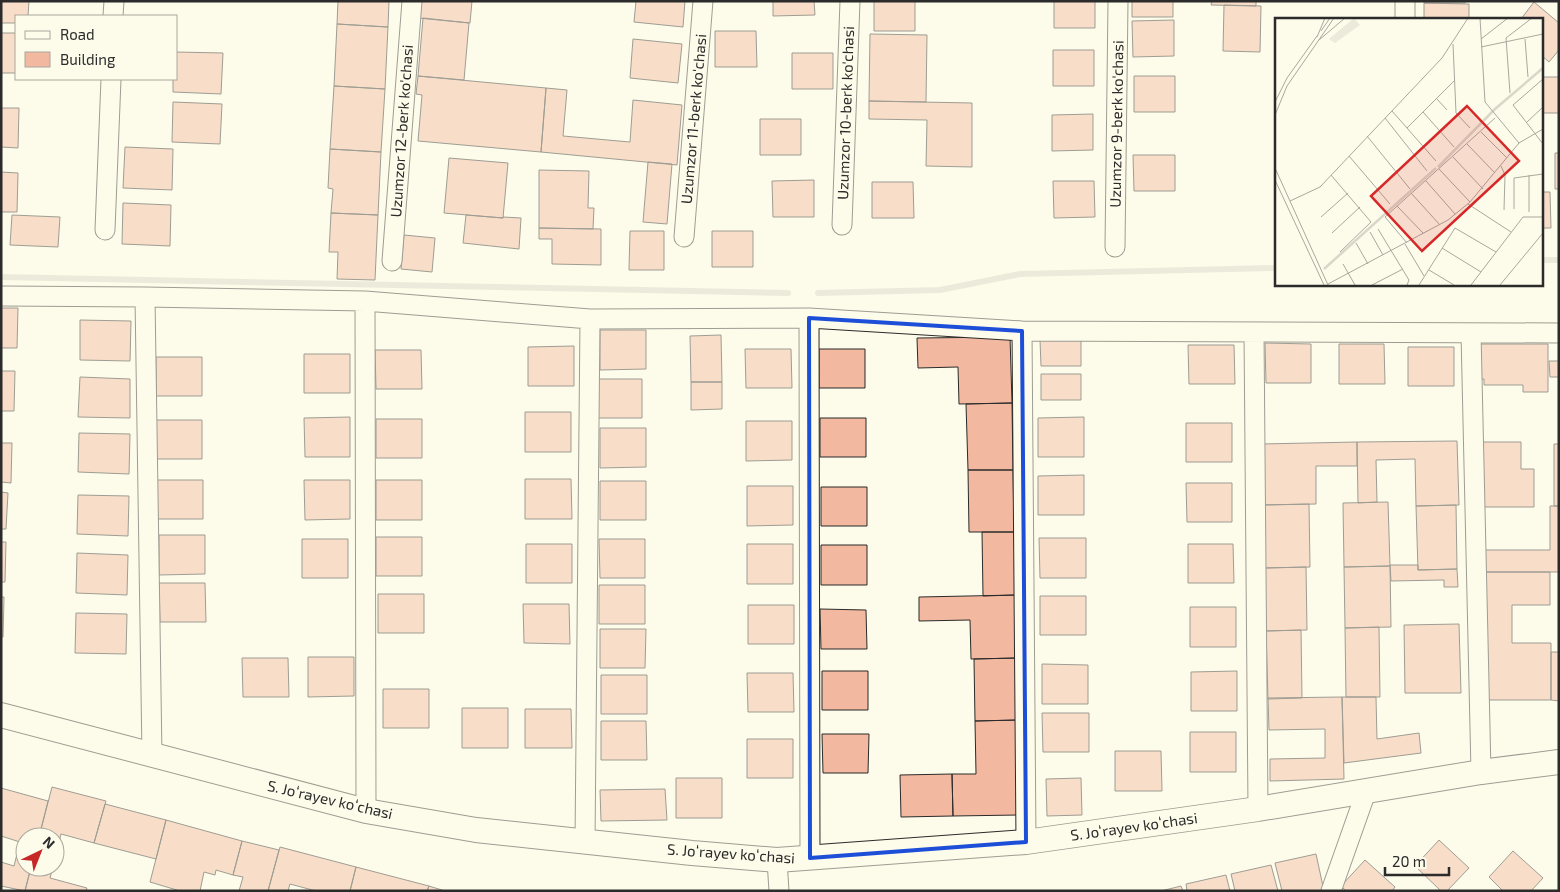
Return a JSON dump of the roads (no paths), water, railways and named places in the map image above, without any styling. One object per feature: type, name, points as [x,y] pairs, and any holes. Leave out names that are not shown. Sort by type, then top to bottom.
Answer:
[{"type":"street","points":[[113,15],[114,1]]},
{"type":"street","name":"Uzumzor 12-berk ko'chasi","points":[[392,261],[412,1]]},
{"type":"street","name":"Uzumzor 11-berk ko'chasi","points":[[684,237],[703,1]]},
{"type":"street","name":"Uzumzor 10-berk ko'chasi","points":[[842,225],[850,1]]},
{"type":"street","name":"Uzumzor 9-berk ko'chasi","points":[[1115,247],[1118,1]]},
{"type":"street","points":[[1404,1],[1405,18]]},
{"type":"street","points":[[104,230],[111,80]]},
{"type":"street","points":[[1,296],[365,301],[590,319],[809,318],[1022,331],[1559,333]]},
{"type":"street","points":[[146,297],[152,756]]},
{"type":"street","points":[[365,301],[366,811]]},
{"type":"street","points":[[809,318],[810,858]]},
{"type":"street","points":[[585,842],[590,319]]},
{"type":"street","points":[[1022,331],[1026,842]]},
{"type":"street","points":[[1254,332],[1258,809]]},
{"type":"street","points":[[1471,333],[1481,772]]},
{"type":"street","name":"S. Joʻrayev koʻchasi","points":[[1,715],[366,811],[476,830],[777,860],[1026,842],[1258,809],[1481,772],[1559,762]]},
{"type":"street","points":[[1331,891],[1366,792]]},
{"type":"street","points":[[777,860],[780,891]]},
{"type":"waterway","points":[[1542,260],[1559,260]]},
{"type":"waterway","points":[[818,293],[940,290],[1020,274],[1275,268]]},
{"type":"waterway","points":[[1,277],[788,293]]}]
